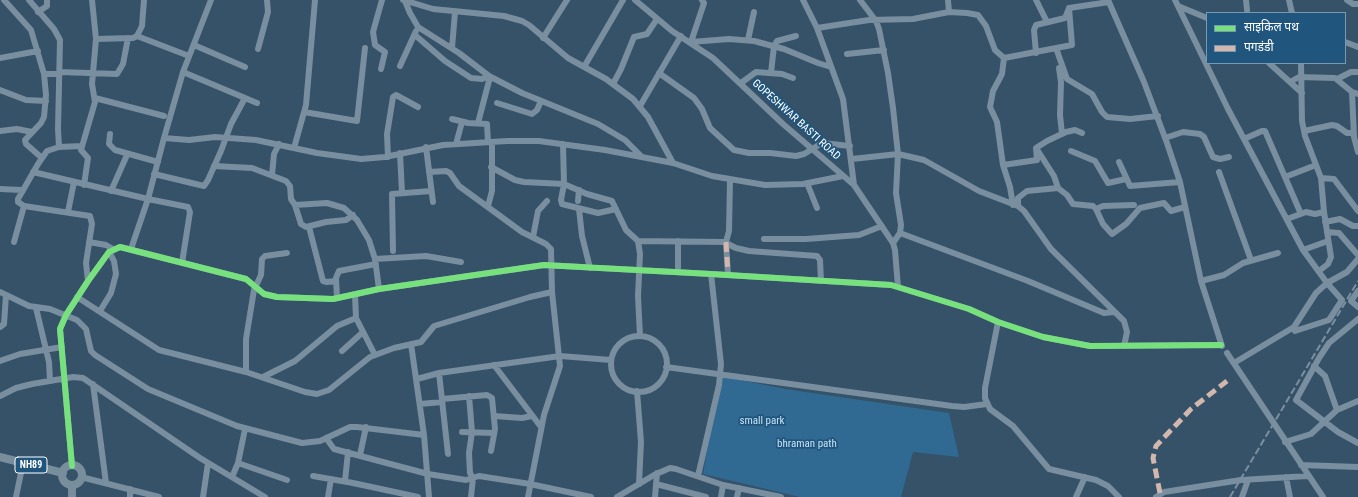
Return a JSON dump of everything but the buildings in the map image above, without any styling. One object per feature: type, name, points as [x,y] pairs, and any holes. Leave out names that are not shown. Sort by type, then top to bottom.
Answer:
[{"type":"main road","name":"NH89","points":[[0,457],[63,473]]},
{"type":"main road","name":"NH89","points":[[72,466],[65,468],[63,473],[64,481],[72,485]]},
{"type":"main road","points":[[72,466],[78,468],[81,477],[79,482],[72,485],[72,497]]},
{"type":"street","points":[[4,0],[31,30],[44,74],[46,101],[44,117],[41,123],[24,142],[42,158]]},
{"type":"street","points":[[29,0],[58,35],[60,46],[59,147]]},
{"type":"street","points":[[38,12],[47,6],[47,0]]},
{"type":"street","points":[[84,184],[88,158],[81,150],[94,107],[95,98],[93,73],[96,39],[92,0]]},
{"type":"street","points":[[137,36],[142,26],[144,0]]},
{"type":"street","points":[[131,249],[148,199],[183,72],[211,0]]},
{"type":"street","points":[[258,49],[268,12],[267,0]]},
{"type":"street","points":[[294,148],[304,112],[315,0]]},
{"type":"street","points":[[381,69],[385,52],[375,45],[373,32],[382,0]]},
{"type":"street","points":[[404,0],[426,8],[455,12],[492,14],[515,18],[529,24],[543,38],[568,58],[613,84],[640,106],[648,117],[673,163]]},
{"type":"street","points":[[404,0],[418,27],[452,48],[490,76],[541,101],[598,124],[625,140],[641,156]]},
{"type":"street","points":[[543,38],[567,0]]},
{"type":"street","points":[[584,67],[623,0]]},
{"type":"street","name":"GOPESHWAR BASTI ROAD","points":[[635,0],[657,19],[713,58],[813,150],[854,185],[893,243],[898,287]]},
{"type":"street","points":[[702,0],[704,2],[691,42],[729,39],[748,40],[774,46],[818,64],[831,66]]},
{"type":"street","points":[[803,0],[817,28],[843,99],[852,159],[854,185]]},
{"type":"street","points":[[860,0],[876,21],[884,50],[896,130],[898,154],[896,193],[901,225],[900,233],[893,243]]},
{"type":"street","points":[[948,0],[949,12]]},
{"type":"street","points":[[1036,0],[1046,22]]},
{"type":"street","points":[[1246,0],[1247,10]]},
{"type":"street","points":[[1289,0],[1292,12]]},
{"type":"street","points":[[1347,0],[1353,4],[1358,4]]},
{"type":"street","points":[[72,466],[60,329],[66,315],[88,281],[111,250],[120,247],[246,279],[264,294],[277,298],[323,300],[356,295],[379,289],[550,266],[678,272],[891,285],[969,309],[998,322],[1043,337],[1090,346],[1222,346],[1200,281],[1180,182],[1158,116],[1109,1],[1069,8]]},
{"type":"street","points":[[1176,3],[1206,18]]},
{"type":"street","points":[[1176,3],[1206,63]]},
{"type":"street","points":[[1004,58],[1072,45],[1069,8]]},
{"type":"street","points":[[1036,53],[1034,30],[1036,25],[1065,18],[1069,8]]},
{"type":"street","points":[[452,48],[455,12]]},
{"type":"street","points":[[748,40],[754,12]]},
{"type":"street","points":[[817,28],[839,23],[912,19],[949,12],[978,15],[986,26],[995,50],[1004,58]]},
{"type":"street","points":[[613,84],[634,37],[647,34],[657,19]]},
{"type":"street","points":[[400,66],[418,27]]},
{"type":"street","points":[[415,35],[445,61],[471,78],[482,79],[490,76]]},
{"type":"street","points":[[96,39],[128,38],[137,36],[189,56]]},
{"type":"street","points":[[426,44],[433,36]]},
{"type":"street","points":[[640,106],[681,36]]},
{"type":"street","points":[[771,73],[774,46],[779,39],[796,36]]},
{"type":"street","points":[[44,74],[117,74],[123,64],[128,38]]},
{"type":"street","points":[[1346,42],[1358,47]]},
{"type":"street","points":[[194,45],[245,67]]},
{"type":"street","points":[[304,112],[357,121],[365,48]]},
{"type":"street","points":[[1056,48],[1067,79],[1092,94],[1102,112],[1107,117],[1130,119],[1158,116]]},
{"type":"street","points":[[1056,48],[1061,82],[1060,115],[1062,134]]},
{"type":"street","points":[[847,54],[884,50]]},
{"type":"street","points":[[0,58],[38,51]]},
{"type":"street","points":[[1004,58],[1002,74],[990,101],[991,111],[997,122],[1003,165],[1016,206]]},
{"type":"street","points":[[1206,64],[1244,139],[1303,250],[1327,283],[1342,300],[1335,313],[1329,320],[1324,323],[1295,331]]},
{"type":"street","points":[[1270,64],[1302,92]]},
{"type":"street","points":[[1302,64],[1304,131],[1311,155],[1321,178],[1325,222],[1331,260],[1319,271]]},
{"type":"street","points":[[183,72],[257,103]]},
{"type":"street","points":[[741,83],[756,72],[771,73],[793,78]]},
{"type":"street","points":[[1290,82],[1302,77],[1337,79],[1351,72],[1358,72]]},
{"type":"street","points":[[659,73],[694,98],[702,109],[710,128],[734,150],[749,153],[770,153],[796,156],[813,150],[822,143],[850,146]]},
{"type":"street","points":[[478,124],[490,76]]},
{"type":"street","points":[[1337,79],[1355,93],[1355,135],[1358,152]]},
{"type":"street","points":[[0,90],[26,100],[46,101]]},
{"type":"street","points":[[388,156],[387,134],[393,97],[396,95],[418,107]]},
{"type":"street","points":[[95,98],[164,116]]},
{"type":"street","points":[[154,174],[204,186],[214,166],[225,137],[245,98]]},
{"type":"street","points":[[497,103],[532,114],[537,110],[541,101]]},
{"type":"street","points":[[452,119],[488,126],[492,191],[488,206]]},
{"type":"street","points":[[456,144],[462,122]]},
{"type":"street","points":[[1304,131],[1332,125],[1337,126],[1347,133],[1355,135]]},
{"type":"street","points":[[0,130],[17,129],[32,132]]},
{"type":"street","points":[[1036,148],[1062,134],[1075,130],[1082,133]]},
{"type":"street","points":[[1244,139],[1266,131],[1301,214]]},
{"type":"street","points":[[1165,138],[1183,132],[1200,134],[1204,137],[1213,158],[1220,159],[1229,156]]},
{"type":"street","points":[[110,134],[108,141],[110,147],[127,155],[158,162]]},
{"type":"street","points":[[164,138],[189,140],[225,137],[279,144],[294,148],[361,159],[388,156],[426,147],[490,142],[539,141],[641,156],[673,163],[708,175],[765,185],[807,183],[844,176]]},
{"type":"street","points":[[272,175],[274,154],[279,144]]},
{"type":"street","points":[[563,144],[564,184],[561,202],[565,206],[598,213],[616,209]]},
{"type":"street","points":[[82,146],[59,147],[48,151],[33,172],[18,199],[20,204],[24,206],[90,216],[92,224],[86,263],[88,281]]},
{"type":"street","points":[[426,147],[433,202]]},
{"type":"street","points":[[1003,165],[1037,160],[1036,148]]},
{"type":"street","points":[[1036,148],[1054,176],[1058,188],[1067,195],[1073,204],[1093,206],[1103,224],[1112,234],[1126,224],[1140,208],[1164,203],[1171,211],[1186,207]]},
{"type":"street","points":[[1071,151],[1095,161],[1108,184],[1126,178]]},
{"type":"street","points":[[400,153],[402,194]]},
{"type":"street","points":[[852,159],[898,154],[924,160],[980,191],[1016,206],[1024,212],[1051,250],[1114,312],[1126,326],[1124,346]]},
{"type":"street","points":[[111,191],[127,155]]},
{"type":"street","points":[[1119,162],[1128,184],[1132,187],[1180,182]]},
{"type":"street","points":[[1286,177],[1316,165]]},
{"type":"street","points":[[214,166],[252,168],[272,175],[288,183],[291,199],[295,205],[301,224],[309,228],[326,222],[346,220],[353,215]]},
{"type":"street","points":[[491,167],[515,180],[524,182],[564,184],[587,194],[609,199],[616,209],[626,230],[638,241],[640,254],[638,296],[640,336]]},
{"type":"street","points":[[33,172],[111,191],[182,205],[190,209],[182,262]]},
{"type":"street","points":[[429,172],[450,173],[460,186],[522,232],[550,246],[552,292],[560,356],[558,373],[549,396],[541,427],[528,497]]},
{"type":"street","points":[[1218,172],[1251,260]]},
{"type":"street","points":[[1321,178],[1334,179],[1358,211]]},
{"type":"street","points":[[728,275],[726,242],[729,231],[730,180]]},
{"type":"street","points":[[68,212],[74,182]]},
{"type":"street","points":[[807,183],[817,208]]},
{"type":"street","points":[[1016,206],[1018,198],[1027,191],[1058,188]]},
{"type":"street","points":[[0,189],[22,190]]},
{"type":"street","points":[[578,201],[579,190]]},
{"type":"street","points":[[392,251],[392,194],[431,191]]},
{"type":"street","points":[[533,237],[538,211],[547,201]]},
{"type":"street","points":[[295,205],[336,204],[353,215],[364,230],[376,262],[379,289]]},
{"type":"street","points":[[1096,209],[1103,206],[1134,205]]},
{"type":"street","points":[[14,242],[24,206]]},
{"type":"street","points":[[580,210],[582,236],[590,268]]},
{"type":"street","points":[[1287,219],[1309,212],[1315,214],[1324,212]]},
{"type":"street","points":[[1325,222],[1340,219],[1353,226],[1358,226]]},
{"type":"street","points":[[764,239],[806,239],[859,236],[882,226]]},
{"type":"street","points":[[309,228],[323,281],[336,281]]},
{"type":"street","points":[[1327,232],[1339,233],[1358,255]]},
{"type":"street","points":[[900,233],[1028,281],[1104,313],[1114,312]]},
{"type":"street","points":[[1303,250],[1328,240]]},
{"type":"street","points":[[638,241],[726,242],[730,246],[749,251],[817,256],[820,260],[821,280]]},
{"type":"street","points":[[678,241],[678,272]]},
{"type":"street","points":[[89,242],[106,245],[111,250],[114,261],[116,274],[111,293],[100,312]]},
{"type":"street","points":[[246,372],[245,345],[255,286],[261,275],[263,258],[287,253]]},
{"type":"street","points":[[1200,281],[1224,275],[1236,266],[1251,260],[1278,253]]},
{"type":"street","points":[[337,298],[336,274],[339,271],[376,262],[426,256],[461,262]]},
{"type":"street","points":[[1234,363],[1294,327],[1316,292],[1327,283],[1347,272],[1358,259]]},
{"type":"street","points":[[698,476],[720,375],[721,357],[711,274]]},
{"type":"street","points":[[1358,291],[1351,301],[1358,308]]},
{"type":"street","points":[[77,297],[159,350],[246,372],[305,392],[321,394],[329,390],[363,362],[374,355],[424,340],[430,328],[434,326],[530,297],[552,292]]},
{"type":"street","points":[[0,327],[4,324],[3,294],[36,308],[50,309],[66,315],[83,325],[91,351],[95,355],[136,382],[168,398],[245,429],[296,442],[314,442],[350,427],[366,427],[424,435]]},
{"type":"street","points":[[356,295],[356,318],[374,355]]},
{"type":"street","points":[[36,308],[46,349],[50,381]]},
{"type":"street","points":[[263,378],[295,361],[337,326],[356,318]]},
{"type":"street","points":[[1358,320],[1333,339],[1314,366],[1296,400],[1358,443]]},
{"type":"street","points":[[998,322],[985,388],[987,404],[990,409],[1013,426],[1049,469],[1103,482],[1118,497]]},
{"type":"street","points":[[342,351],[363,332]]},
{"type":"street","points":[[640,336],[654,341],[660,346],[664,352],[666,367],[662,378],[654,387],[636,391],[628,389],[620,384],[613,373],[611,360],[621,342],[627,338],[640,336]]},
{"type":"street","points":[[412,344],[424,435],[429,497]]},
{"type":"street","points":[[0,361],[46,349],[62,347]]},
{"type":"street","points":[[1227,353],[1323,497]]},
{"type":"street","points":[[417,379],[439,373],[560,356],[611,360]]},
{"type":"street","points":[[494,365],[541,427]]},
{"type":"street","points":[[1314,366],[1325,376],[1337,410]]},
{"type":"street","points":[[666,367],[952,406],[964,407],[987,404]]},
{"type":"street","points":[[439,373],[448,454]]},
{"type":"street","points":[[0,396],[22,386],[78,377],[93,384],[208,463],[263,496]]},
{"type":"street","points":[[93,384],[106,483]]},
{"type":"street","points":[[636,391],[640,442],[639,484]]},
{"type":"street","points":[[420,404],[469,396],[487,395],[492,398],[494,433],[491,451]]},
{"type":"street","points":[[469,396],[472,432],[469,453],[470,473],[473,478],[471,497]]},
{"type":"street","points":[[1285,442],[1311,434],[1326,422],[1337,410],[1358,401]]},
{"type":"street","points":[[494,416],[522,418],[532,416]]},
{"type":"street","points":[[360,455],[366,427]]},
{"type":"street","points":[[232,477],[238,463],[245,429]]},
{"type":"street","points":[[462,432],[494,433]]},
{"type":"street","points":[[326,438],[334,449],[428,474],[466,480],[478,476],[530,484],[591,497]]},
{"type":"street","points":[[345,481],[348,452]]},
{"type":"street","points":[[16,497],[23,463]]},
{"type":"street","points":[[203,497],[208,463]]},
{"type":"street","points":[[238,463],[287,480]]},
{"type":"street","points":[[1301,465],[1358,467]]},
{"type":"street","points":[[617,497],[670,468],[723,485],[781,497]]},
{"type":"street","points":[[655,497],[657,474]]},
{"type":"street","points":[[313,476],[345,481],[418,497]]},
{"type":"street","points":[[1156,497],[1164,492],[1248,480],[1308,476]]},
{"type":"street","points":[[81,477],[159,497]]},
{"type":"street","points":[[1286,477],[1290,497]]},
{"type":"street","points":[[1076,497],[1085,478]]},
{"type":"street","points":[[328,497],[331,479]]},
{"type":"street","points":[[1242,497],[1248,480]]},
{"type":"street","points":[[656,484],[691,495],[706,497]]},
{"type":"street","points":[[721,497],[723,485]]},
{"type":"street","points":[[737,497],[739,488]]},
{"type":"street","points":[[130,489],[130,497]]},
{"type":"green space","name":"bhraman path","points":[[720,376],[785,389],[949,413],[959,457],[913,452],[901,497],[800,497],[703,474]]},
{"type":"railway","points":[[1230,497],[1358,281]]},
{"type":"marked path","points":[[726,242],[728,275]]},
{"type":"marked path","points":[[1160,493],[1153,458],[1156,446],[1191,409],[1227,381]]},
{"type":"cycle path","points":[[72,466],[60,329],[66,315],[109,252],[120,247],[246,279],[264,294],[277,297],[333,299],[379,289],[544,265],[891,285],[969,309],[998,322],[1043,337],[1090,346],[1221,345]]},
{"type":"park label","name":"small park","points":[[762,421]]}]
